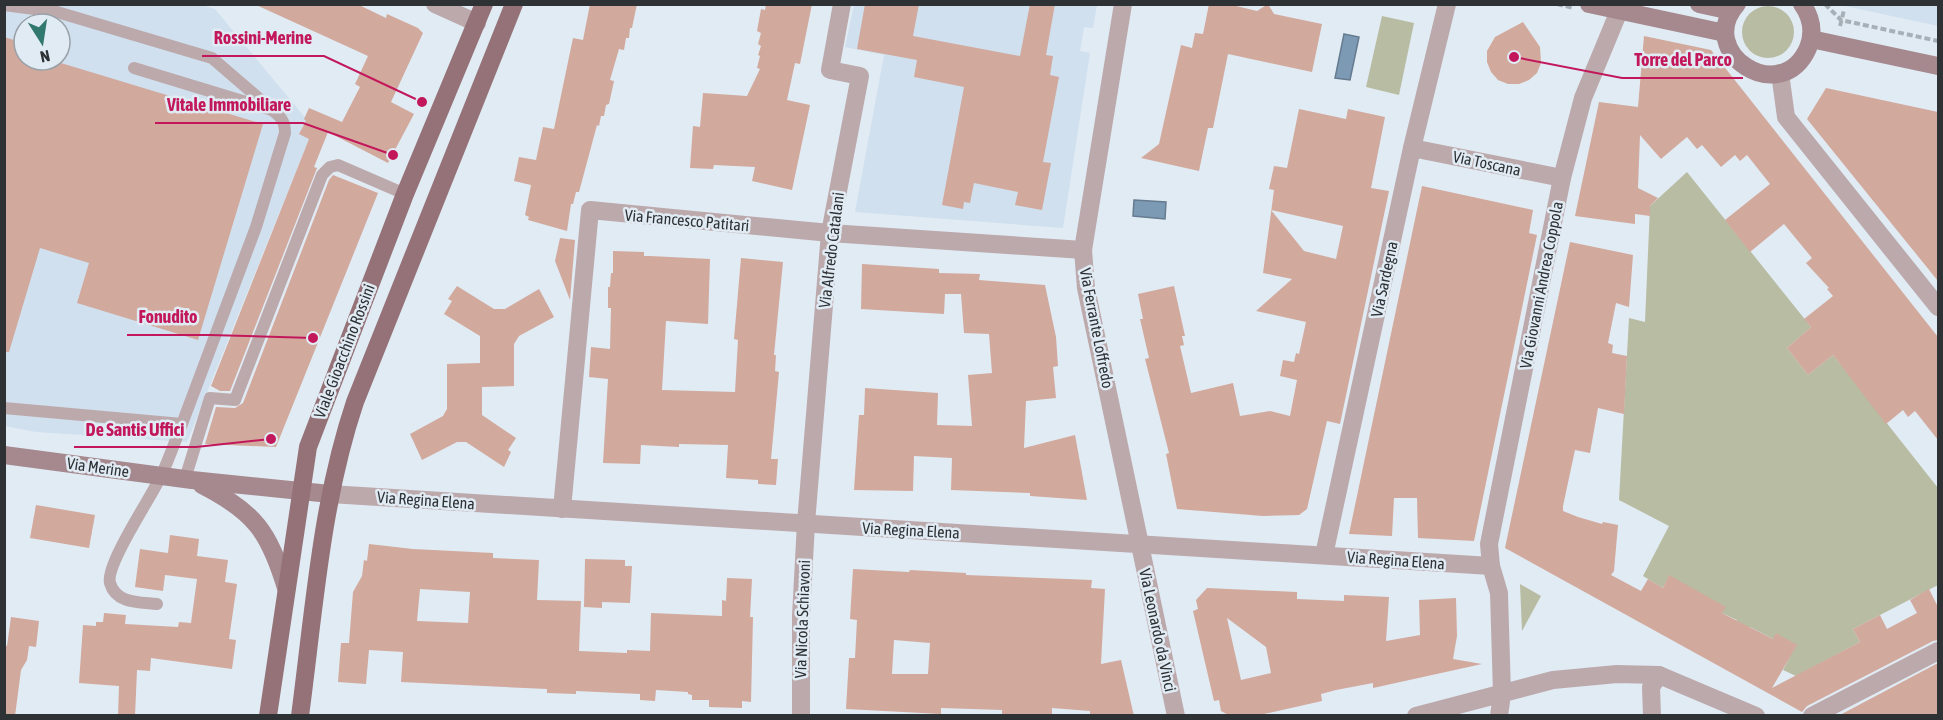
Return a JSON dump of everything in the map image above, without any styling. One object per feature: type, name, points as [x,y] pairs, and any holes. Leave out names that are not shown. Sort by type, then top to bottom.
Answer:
[{"type":"main road","name":"Viale Gioacchino Rossini","points":[[268,716],[300,491],[311,436],[405,194],[484,4]]},
{"type":"main road","name":"Viale Gioacchino Rossini","points":[[300,716],[330,494],[345,432],[514,4]]},
{"type":"street","points":[[435,4],[477,23]]},
{"type":"street","name":"Via Alfredo Catalani","points":[[806,523],[830,233],[861,76],[830,70],[842,4]]},
{"type":"street","name":"Via Ferrante Loffredo","points":[[1123,4],[1083,250],[1086,288],[1140,543]]},
{"type":"street","name":"Via Sardegna","points":[[1324,555],[1412,148],[1447,4]]},
{"type":"street","points":[[1589,4],[1725,33]]},
{"type":"street","points":[[1699,4],[1734,8],[1725,33],[1727,45],[1736,59],[1747,69],[1762,75],[1780,73],[1790,69],[1803,58],[1811,39],[1811,22],[1802,4]]},
{"type":"street","name":"Via Giovanni Andrea Coppola","points":[[1499,716],[1502,694],[1499,593],[1491,566],[1490,543],[1562,178],[1582,98],[1620,11]]},
{"type":"street","points":[[1811,39],[1938,66]]},
{"type":"street","points":[[1780,73],[1786,117],[1938,307]]},
{"type":"street","name":"Via Toscana","points":[[1412,148],[1562,178]]},
{"type":"street","name":"Via Francesco Patitari","points":[[562,509],[590,210],[830,233],[1083,250]]},
{"type":"street","name":"Via Merine","points":[[4,454],[188,480],[330,494]]},
{"type":"street","name":"Via Merine","points":[[188,480],[235,503],[253,518],[277,557],[286,588]]},
{"type":"street","name":"Via Regina Elena","points":[[330,494],[1491,566]]},
{"type":"street","name":"Via Nicola Schiavoni","points":[[801,716],[801,616],[806,523]]},
{"type":"street","name":"Via Leonardo da Vinci","points":[[1140,543],[1176,716]]},
{"type":"street","points":[[1812,716],[1938,651]]},
{"type":"street","points":[[1416,716],[1553,680],[1617,674],[1659,675],[1756,716]]},
{"type":"street","points":[[1652,716],[1651,687],[1659,675]]},
{"type":"lane","points":[[4,5],[57,12],[212,58],[281,117],[285,124],[285,133],[246,258],[182,424],[161,476],[109,575],[115,592],[123,599],[131,602],[157,604]]},
{"type":"lane","points":[[134,68],[272,110]]},
{"type":"lane","points":[[188,480],[210,398],[235,400],[322,175],[330,167],[338,165],[405,194]]},
{"type":"lane","points":[[4,408],[182,424]]},
{"type":"path","points":[[1825,4],[1841,20],[1938,41]]},
{"type":"shaded area","points":[[199,4],[215,9],[307,120],[309,139],[187,442],[36,432],[5,426],[4,5]]},
{"type":"shaded area","points":[[854,5],[1097,5],[1093,28],[1084,27],[1080,51],[1090,53],[1063,228],[855,212],[884,55],[845,47]]},
{"type":"shaded area","points":[[1938,5],[1938,26],[1845,6]]},
{"type":"green space","points":[[1768,6],[1778,8],[1786,14],[1792,22],[1794,32],[1792,42],[1786,50],[1778,56],[1768,58],[1758,56],[1750,50],[1744,42],[1742,32],[1744,22],[1750,14],[1758,8]]},
{"type":"green space","points":[[1382,16],[1414,23],[1399,95],[1366,87]]},
{"type":"green space","points":[[1687,172],[1811,327],[1787,348],[1808,375],[1833,355],[1938,488],[1938,585],[1853,629],[1860,642],[1796,676],[1783,670],[1796,645],[1779,642],[1750,627],[1730,634],[1737,620],[1722,613],[1669,576],[1663,588],[1643,576],[1669,526],[1619,500],[1629,318],[1645,322],[1650,206]]},
{"type":"green space","points":[[1520,584],[1541,596],[1522,631]]},
{"type":"water","points":[[1344,34],[1359,37],[1350,80],[1335,78]]},
{"type":"water","points":[[1134,200],[1166,202],[1165,219],[1133,216]]},
{"type":"building","points":[[254,4],[357,4],[386,18],[387,14],[418,28],[423,33],[391,102],[414,114],[388,163],[328,132],[314,167],[317,168],[230,391],[220,391],[211,386],[309,139],[299,134],[306,121],[304,119],[309,108],[342,122],[360,87],[355,84],[368,56]]},
{"type":"building","points":[[590,4],[637,4],[629,38],[626,38],[624,50],[619,49],[610,80],[614,81],[609,104],[606,105],[604,116],[601,116],[599,126],[597,125],[579,192],[576,192],[573,204],[571,204],[567,231],[528,220],[529,217],[525,215],[531,185],[514,181],[519,157],[536,160],[543,127],[554,129],[573,38],[583,40]]},
{"type":"building","points":[[766,4],[812,4],[800,64],[795,63],[787,100],[810,105],[792,190],[752,181],[755,167],[714,165],[713,169],[690,168],[693,126],[700,127],[703,93],[747,96],[760,69],[757,68],[761,33],[757,31],[761,9],[765,10]]},
{"type":"building","points":[[865,4],[919,4],[913,36],[1020,56],[1030,4],[1055,4],[1046,55],[1053,56],[1050,75],[1059,77],[1043,162],[1051,163],[1042,210],[1015,205],[1018,192],[974,183],[970,203],[964,202],[963,209],[942,205],[964,87],[914,77],[917,60],[857,49]]},
{"type":"building","points":[[1209,4],[1228,4],[1257,11],[1268,4],[1274,14],[1322,24],[1312,72],[1228,54],[1213,128],[1208,128],[1199,171],[1141,158],[1159,144],[1181,45],[1192,48],[1195,33],[1203,34]]},
{"type":"building","points":[[1523,22],[1540,47],[1541,63],[1537,73],[1529,80],[1519,84],[1508,84],[1498,80],[1491,72],[1487,62],[1487,51],[1495,37]]},
{"type":"building","points":[[1644,36],[1711,50],[1938,337],[1938,440],[1915,411],[1908,417],[1903,410],[1886,424],[1833,355],[1808,375],[1787,348],[1811,327],[1804,319],[1833,296],[1827,289],[1829,288],[1806,263],[1812,258],[1784,224],[1750,252],[1725,220],[1770,184],[1747,155],[1740,161],[1735,155],[1721,167],[1702,145],[1697,149],[1687,137],[1661,159],[1640,135],[1638,188],[1658,198],[1650,206],[1650,216],[1635,214],[1635,224],[1575,216],[1599,102],[1638,107]]},
{"type":"building","points":[[4,37],[12,39],[12,72],[72,72],[72,66],[263,124],[198,340],[77,303],[89,263],[40,248],[9,352],[4,352]]},
{"type":"building","points":[[1826,88],[1938,112],[1938,281],[1807,119]]},
{"type":"building","points":[[1299,109],[1346,119],[1348,109],[1385,117],[1371,188],[1389,191],[1340,424],[1327,421],[1307,509],[1299,515],[1263,516],[1177,509],[1166,454],[1169,453],[1145,359],[1149,358],[1140,319],[1143,319],[1138,294],[1174,286],[1185,336],[1182,336],[1184,345],[1180,346],[1191,393],[1233,383],[1240,416],[1270,411],[1290,416],[1297,380],[1280,376],[1283,360],[1294,362],[1296,353],[1299,354],[1306,322],[1256,311],[1292,279],[1263,273],[1271,210],[1274,190],[1269,189],[1274,166],[1287,168]],"holes":[[[1271,210],[1343,226],[1336,259],[1304,251]]]},
{"type":"building","points":[[333,175],[378,193],[276,447],[205,444],[216,407],[235,408],[243,403],[329,180]]},
{"type":"building","points":[[1422,186],[1533,210],[1529,233],[1537,235],[1474,541],[1418,538],[1417,498],[1394,498],[1392,536],[1349,534]]},
{"type":"building","points":[[560,238],[575,240],[570,300],[555,261]]},
{"type":"building","points":[[1570,242],[1633,255],[1629,307],[1616,303],[1608,343],[1613,345],[1612,353],[1627,356],[1624,414],[1598,408],[1590,453],[1575,450],[1563,506],[1563,511],[1578,517],[1602,524],[1603,522],[1618,525],[1614,571],[1611,575],[1641,591],[1648,579],[1663,588],[1669,575],[1726,607],[1722,613],[1773,639],[1776,633],[1797,645],[1772,688],[1860,642],[1853,629],[1880,615],[1887,629],[1917,613],[1910,600],[1929,589],[1938,607],[1938,640],[1807,706],[1802,712],[1505,548]]},
{"type":"building","points":[[613,251],[644,252],[644,256],[710,259],[708,324],[666,321],[662,390],[735,392],[738,340],[734,339],[741,258],[783,262],[774,355],[776,355],[775,371],[779,372],[771,459],[778,459],[776,485],[758,484],[758,480],[726,478],[728,445],[679,444],[679,447],[641,445],[640,464],[603,463],[608,379],[589,377],[591,347],[610,349],[611,308],[608,308],[608,287],[610,287],[611,273],[613,273]]},
{"type":"building","points":[[862,264],[939,269],[939,273],[980,274],[979,280],[1045,285],[1056,337],[1058,366],[1053,367],[1056,398],[1026,401],[1024,448],[1075,435],[1087,500],[1030,496],[1030,493],[951,490],[952,458],[914,456],[913,491],[854,490],[859,415],[864,415],[865,388],[938,393],[937,425],[972,426],[968,375],[992,373],[989,334],[964,333],[961,294],[945,294],[944,314],[861,309]]},
{"type":"building","points":[[457,286],[494,309],[505,309],[539,289],[554,317],[519,336],[514,344],[514,386],[482,387],[482,415],[516,438],[508,450],[511,452],[504,467],[466,442],[457,442],[422,460],[410,434],[443,416],[447,409],[447,364],[480,363],[480,336],[444,314],[452,301],[448,299]]},
{"type":"building","points":[[36,505],[95,515],[89,548],[30,538]]},
{"type":"building","points":[[170,535],[199,539],[197,556],[228,560],[225,582],[237,584],[229,639],[236,640],[232,669],[151,658],[150,671],[137,670],[135,716],[118,716],[119,686],[79,683],[83,625],[96,626],[96,622],[103,622],[104,613],[126,615],[125,624],[178,627],[179,622],[191,623],[197,579],[165,575],[163,591],[135,587],[140,549],[168,553]]},
{"type":"building","points":[[369,544],[413,549],[493,553],[493,558],[539,560],[537,600],[581,601],[579,651],[627,653],[627,650],[650,651],[651,613],[722,616],[722,600],[726,601],[727,578],[752,579],[751,702],[742,701],[742,708],[709,707],[709,700],[692,700],[692,695],[688,692],[656,690],[655,701],[640,700],[640,694],[576,691],[576,694],[547,693],[547,689],[401,682],[403,652],[369,650],[366,684],[338,682],[341,643],[349,643],[353,592],[362,576],[364,560],[367,561]],"holes":[[[420,589],[470,592],[468,623],[417,621]]]},
{"type":"building","points":[[585,559],[625,560],[625,566],[632,566],[630,603],[602,602],[602,608],[584,607]]},
{"type":"building","points":[[853,569],[1092,580],[1091,588],[1105,589],[1101,664],[1121,660],[1134,716],[1090,716],[1090,711],[1052,708],[1052,716],[1002,716],[1002,710],[941,708],[941,714],[846,709],[849,658],[855,658],[857,620],[850,619]],"holes":[[[894,640],[930,643],[928,674],[892,674]]]},
{"type":"building","points":[[1207,588],[1297,592],[1297,599],[1344,601],[1344,595],[1389,597],[1386,641],[1420,635],[1419,600],[1456,598],[1457,636],[1453,659],[1482,664],[1373,688],[1373,683],[1336,690],[1321,694],[1322,701],[1255,716],[1230,716],[1221,711],[1219,700],[1214,701],[1193,611],[1198,609],[1196,600]],"holes":[[[1227,618],[1266,647],[1271,673],[1241,680]]]},
{"type":"building","points":[[11,617],[39,621],[36,647],[29,646],[27,660],[21,670],[15,716],[6,716],[4,645],[7,646]]},
{"type":"building","points":[[1938,663],[1938,716],[1838,716]]},
{"type":"place","name":"Torre del Parco","points":[[1514,57]]},
{"type":"place","name":"Rossini-Merine","points":[[422,102]]},
{"type":"place","name":"Vitale Immobiliare","points":[[393,155]]},
{"type":"place","name":"Fonudito","points":[[313,338]]},
{"type":"place","name":"De Santis Uffici","points":[[271,439]]}]
